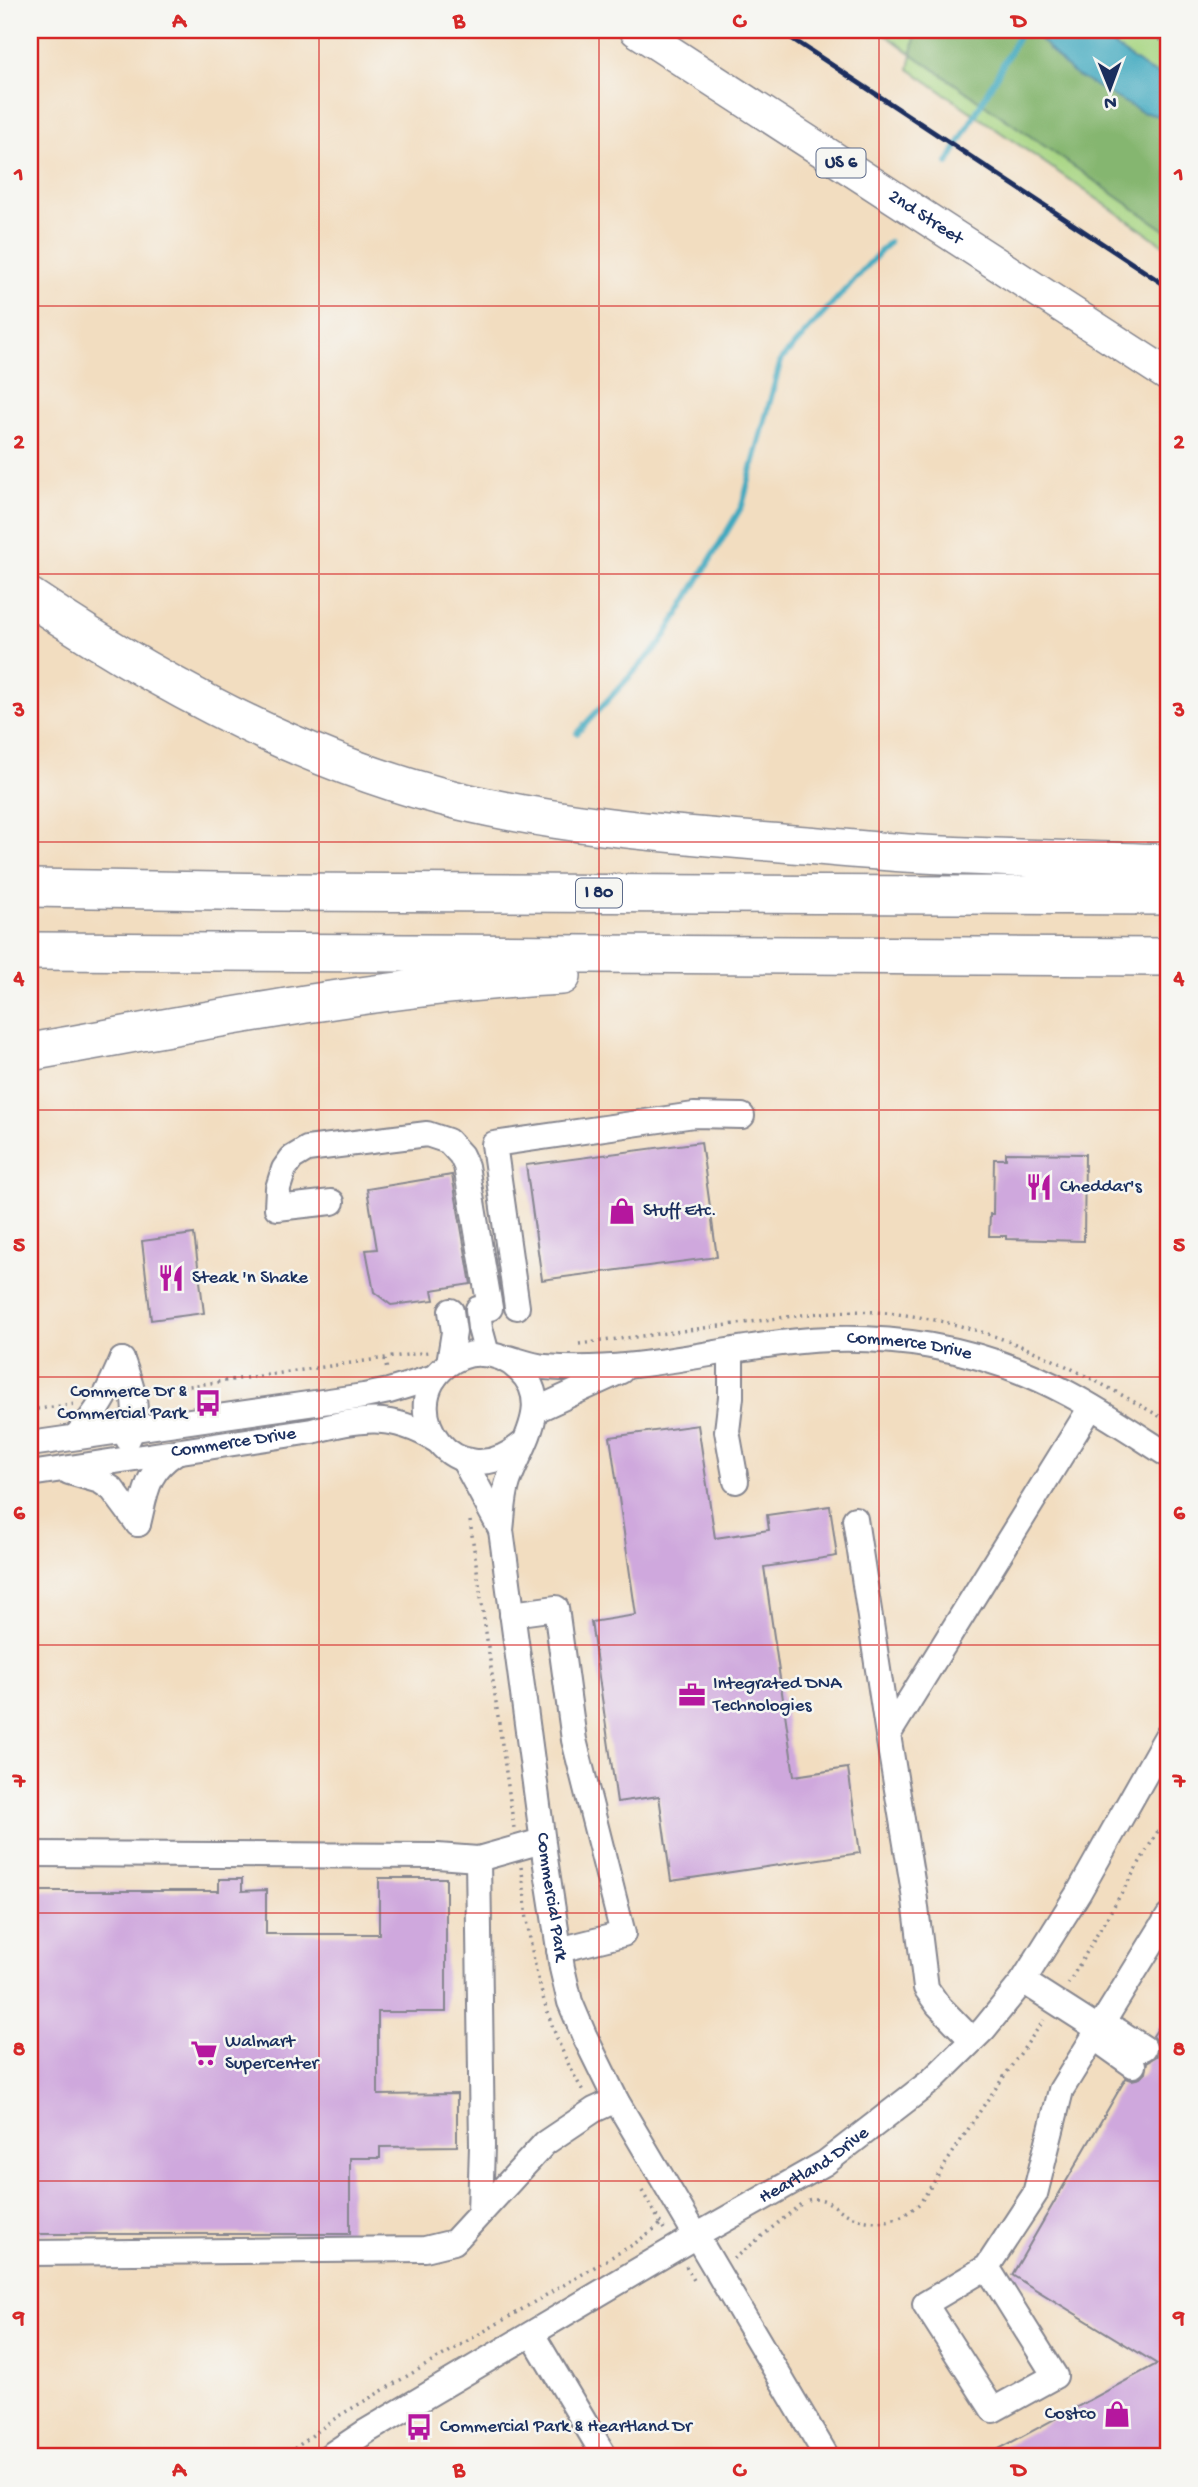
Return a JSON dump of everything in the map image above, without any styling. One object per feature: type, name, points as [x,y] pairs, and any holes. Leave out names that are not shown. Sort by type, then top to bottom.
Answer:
[{"type":"highway","points":[[30,597],[142,668],[209,704],[295,744],[374,775],[458,801],[582,823],[666,834],[922,854],[1168,863]]},
{"type":"highway","name":"I 80","points":[[30,888],[277,892],[1168,895]]},
{"type":"highway","points":[[30,951],[1168,957]]},
{"type":"highway","points":[[30,1052],[267,1010],[412,988],[500,979],[802,964],[898,956]]},
{"type":"main road","name":"2nd Street","points":[[637,32],[1168,375]]},
{"type":"street","points":[[517,1307],[494,1144],[694,1115],[742,1116]]},
{"type":"street","points":[[332,1202],[277,1208],[278,1188],[284,1169],[292,1158],[307,1149],[427,1135],[448,1141],[466,1166],[484,1309],[480,1328],[491,1354],[511,1362],[525,1375],[533,1392],[536,1410],[532,1429],[522,1444],[510,1455],[496,1461],[464,1461],[448,1453],[436,1440],[428,1425],[428,1392],[454,1332],[451,1311]]},
{"type":"street","name":"Commerce Drive","points":[[628,1368],[784,1342],[888,1340],[944,1347],[993,1361],[1040,1380],[1091,1407],[1168,1455]]},
{"type":"street","points":[[731,1351],[731,1397],[727,1431],[736,1481]]},
{"type":"street","points":[[439,1362],[474,1353],[491,1354],[543,1367],[628,1368]]},
{"type":"street","points":[[75,1437],[94,1417],[105,1399],[122,1360],[134,1394],[135,1427],[110,1462]]},
{"type":"street","name":"Commerce Drive","points":[[30,1444],[389,1391],[439,1362]]},
{"type":"street","points":[[536,1410],[628,1368]]},
{"type":"street","points":[[888,1735],[1091,1407]]},
{"type":"street","name":"Commerce Drive","points":[[30,1474],[312,1431],[356,1420],[393,1422],[418,1429],[436,1440]]},
{"type":"street","points":[[501,1530],[507,1486],[522,1444]]},
{"type":"street","points":[[62,1470],[100,1481],[112,1489],[138,1524],[152,1473],[160,1463],[175,1453]]},
{"type":"street","points":[[464,1461],[501,1530]]},
{"type":"street","points":[[855,1519],[914,1892],[926,1988],[938,2005],[972,2040]]},
{"type":"street","name":"Commercial Park","points":[[501,1530],[542,1841],[570,2002],[616,2100],[827,2457]]},
{"type":"street","points":[[512,1614],[556,1608],[573,1740],[623,1934],[559,1950]]},
{"type":"street","name":"Heartland Drive","points":[[328,2457],[367,2431],[696,2236],[825,2163],[931,2081],[972,2040],[1023,1981],[1079,1892],[1168,1734]]},
{"type":"street","points":[[30,1854],[425,1856],[478,1859],[542,1841]]},
{"type":"street","points":[[478,1859],[482,2145],[480,2213]]},
{"type":"street","points":[[987,2267],[1055,2376],[993,2410],[925,2304],[987,2267],[1034,2194],[1061,2090],[1168,1917]]},
{"type":"street","points":[[1023,1981],[1098,2029],[1102,2043],[1139,2056]]},
{"type":"street","points":[[30,2253],[425,2249],[454,2242],[545,2143],[594,2110],[616,2100]]},
{"type":"street","points":[[532,2334],[605,2457]]},
{"type":"path","points":[[1140,30],[1168,44]]},
{"type":"path","points":[[573,1345],[804,1314],[850,1311],[900,1314],[978,1331],[1026,1347],[1097,1380],[1168,1421]]},
{"type":"path","points":[[147,1391],[421,1354],[430,1350],[439,1362]]},
{"type":"path","points":[[30,1410],[76,1404]]},
{"type":"path","points":[[469,1518],[512,1801],[513,1824]]},
{"type":"path","points":[[1068,1983],[1168,1814]]},
{"type":"path","points":[[733,2260],[801,2204],[811,2199],[825,2200],[867,2222],[892,2221],[912,2211],[1046,2015]]},
{"type":"path","points":[[283,2457],[337,2417],[642,2239],[661,2224]]},
{"type":"path","points":[[690,2273],[695,2282]]},
{"type":"green space","points":[[882,30],[1168,30],[1168,248],[909,69],[912,54]]},
{"type":"green space","points":[[916,30],[1031,30],[1142,112],[1168,118],[1168,232],[912,54]]},
{"type":"water","points":[[1031,30],[1091,30],[1150,71],[1168,77],[1168,118],[1142,112],[1072,73]]},
{"type":"building","name":"Stuff Etc.","points":[[701,1142],[717,1257],[542,1280],[526,1165]]},
{"type":"building","name":"Cheddar's","points":[[1006,1153],[1085,1154],[1084,1241],[1006,1239],[1006,1236],[989,1236],[990,1214],[993,1214],[994,1159],[1006,1159]]},
{"type":"building","points":[[452,1175],[471,1284],[432,1290],[434,1300],[391,1305],[374,1292],[366,1250],[377,1249],[367,1189]]},
{"type":"building","name":"Steak 'n Shake","points":[[194,1234],[204,1313],[151,1320],[142,1241]]},
{"type":"building","name":"Integrated DNA Technologies","points":[[698,1425],[715,1538],[769,1530],[767,1515],[830,1506],[837,1556],[764,1567],[794,1776],[848,1768],[860,1853],[671,1881],[659,1796],[617,1802],[591,1622],[636,1615],[610,1437]]},
{"type":"building","name":"Walmart Supercenter","points":[[379,1878],[446,1878],[446,2012],[378,2012],[378,2095],[457,2094],[457,2146],[380,2147],[380,2158],[350,2158],[350,2234],[30,2234],[30,1891],[219,1891],[219,1879],[242,1879],[242,1891],[266,1890],[266,1934],[379,1934]]},
{"type":"building","points":[[1168,2013],[1168,2457],[984,2457],[1157,2364],[1012,2275],[1126,2078],[1140,2078],[1145,2073],[1147,2062],[1157,2056],[1158,2042],[1153,2036]]},
{"type":"waterway","points":[[948,163],[1022,30]]},
{"type":"waterway","points":[[577,733],[661,643],[742,506],[781,360],[889,242]]},
{"type":"railway","points":[[779,30],[1168,287]]},
{"type":"place","name":"Cheddar's","points":[[1039,1187]]},
{"type":"place","name":"Stuff Etc.","points":[[622,1211]]},
{"type":"place","name":"Steak 'n Shake","points":[[171,1278]]},
{"type":"place","name":"Commerce Dr & Commercial Park","points":[[208,1403]]},
{"type":"place","name":"Integrated DNA Technologies","points":[[692,1695]]},
{"type":"place","name":"Walmart Supercenter","points":[[204,2053]]},
{"type":"place","name":"Costco","points":[[1117,2414]]},
{"type":"place","name":"Commercial Park & Heartland Dr","points":[[419,2427]]}]
